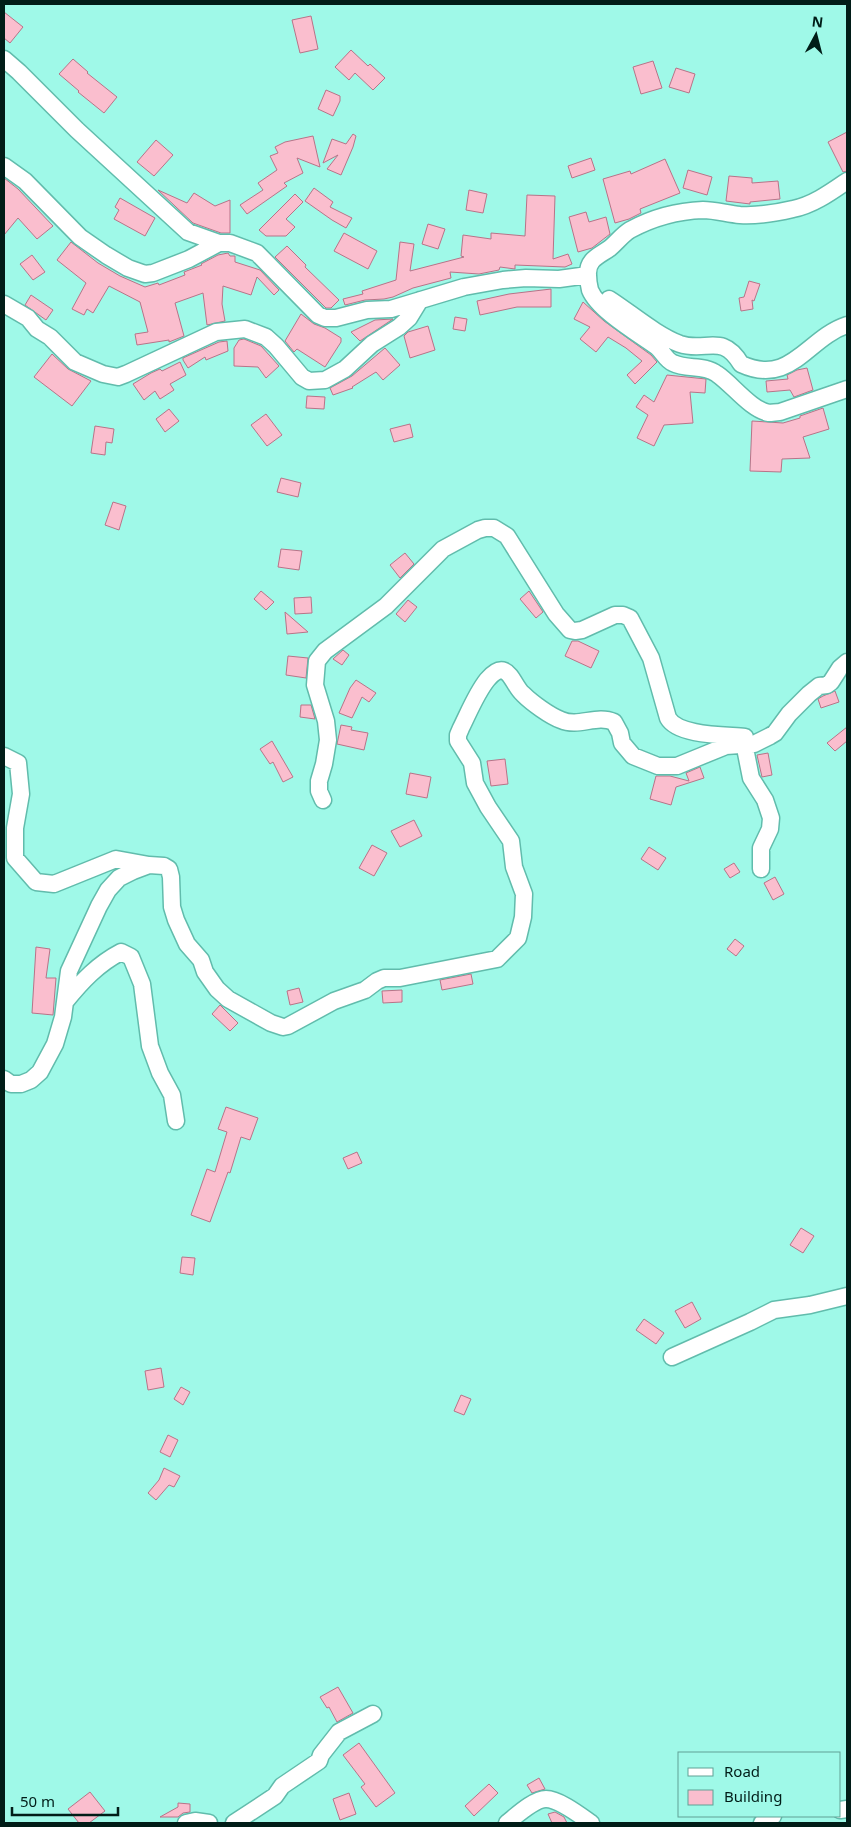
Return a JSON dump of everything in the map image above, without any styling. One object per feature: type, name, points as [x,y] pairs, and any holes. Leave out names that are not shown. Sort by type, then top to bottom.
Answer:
[{"type":"street","points":[[4,59],[76,130],[188,232],[219,243],[235,244],[257,253],[318,315],[325,318],[347,316],[367,310],[390,310],[464,287],[503,280],[526,278],[588,280],[668,338],[692,346],[716,344],[723,346],[735,355],[740,364],[768,371],[786,365],[804,355],[834,330],[847,325]]},
{"type":"street","points":[[4,166],[25,182],[80,237],[119,263],[145,274],[162,270],[219,243]]},
{"type":"street","points":[[847,181],[816,201],[796,209],[764,214],[740,215],[705,210],[662,216],[628,231],[609,248],[592,259],[587,268],[590,291],[604,308],[658,348],[670,362],[679,366],[703,368],[717,374],[756,409],[769,413],[780,412],[847,390]]},
{"type":"street","points":[[4,304],[28,318],[37,328],[50,336],[75,362],[103,374],[118,377],[216,332],[245,329],[266,337],[302,377],[309,381],[319,381],[345,370],[372,344],[399,327],[409,318],[420,300]]},
{"type":"street","points":[[323,800],[319,791],[319,781],[328,740],[325,715],[315,686],[316,662],[325,651],[386,606],[443,549],[485,528],[494,528],[507,536],[556,614],[570,630],[582,630],[615,615],[623,615],[630,618],[652,658],[668,718],[675,726],[698,732],[751,737],[770,736]]},
{"type":"street","points":[[4,756],[18,763],[21,794],[15,828],[15,858],[36,882],[54,884],[116,859],[164,866],[168,869],[171,877],[172,907],[176,920],[187,944],[201,960],[205,972],[217,989],[222,995],[263,1020],[288,1026],[334,1002],[365,990],[376,981],[384,978],[400,978],[497,959],[518,938],[524,917],[525,905],[523,888],[514,867],[513,846],[488,808],[475,782],[472,763],[458,741],[461,728],[483,687],[494,673],[500,671],[507,673],[517,684],[522,694],[545,712],[563,722],[581,723],[605,719],[614,722],[620,733],[622,743],[633,756],[658,766],[677,766],[726,746],[754,744],[775,733],[789,714],[809,694],[819,686],[831,682],[840,668],[847,662]]},
{"type":"street","points":[[747,745],[746,753],[751,778],[765,800],[771,818],[770,829],[761,848],[760,869]]},
{"type":"street","points":[[4,1079],[11,1084],[21,1084],[31,1080],[40,1072],[56,1044],[69,971],[99,906],[112,884],[125,874],[149,865]]},
{"type":"street","points":[[65,1002],[82,980],[104,960],[121,952],[131,957],[142,984],[150,1046],[160,1073],[172,1095],[176,1121]]},
{"type":"street","points":[[672,1357],[774,1310],[810,1305],[847,1296]]},
{"type":"street","points":[[234,1823],[275,1796],[282,1786],[318,1761],[321,1754],[339,1732],[373,1714]]},
{"type":"street","points":[[506,1823],[525,1808],[543,1799],[548,1799],[566,1807],[591,1823]]},
{"type":"street","points":[[186,1823],[195,1821],[209,1823]]},
{"type":"building","points":[[4,12],[23,27],[10,43],[4,38]]},
{"type":"building","points":[[311,16],[318,49],[300,53],[292,20]]},
{"type":"building","points":[[351,50],[368,66],[370,64],[385,78],[373,90],[355,73],[349,80],[335,67]]},
{"type":"building","points":[[73,59],[117,97],[104,113],[59,74]]},
{"type":"building","points":[[653,61],[662,88],[641,94],[633,67]]},
{"type":"building","points":[[676,68],[695,74],[689,93],[669,87]]},
{"type":"building","points":[[326,90],[340,96],[340,101],[333,116],[318,109]]},
{"type":"building","points":[[847,132],[847,171],[843,172],[828,142]]},
{"type":"building","points":[[353,134],[356,136],[353,147],[341,175],[327,169],[338,155],[323,163],[332,139],[346,144]]},
{"type":"building","points":[[313,136],[320,167],[297,158],[303,173],[284,183],[287,186],[247,214],[240,205],[263,190],[258,183],[277,170],[270,156],[278,153],[275,147],[285,142]]},
{"type":"building","points":[[156,140],[173,155],[154,176],[137,162]]},
{"type":"building","points":[[591,158],[595,170],[572,178],[568,166]]},
{"type":"building","points":[[665,159],[680,193],[640,209],[641,213],[629,219],[615,223],[603,179],[630,171],[631,174]]},
{"type":"building","points":[[688,170],[712,177],[707,195],[683,188]]},
{"type":"building","points":[[729,176],[752,178],[752,183],[778,181],[780,199],[750,202],[750,204],[726,201]]},
{"type":"building","points":[[4,178],[18,189],[53,226],[37,239],[18,218],[4,235]]},
{"type":"building","points":[[314,188],[333,202],[330,207],[352,218],[346,228],[305,201]]},
{"type":"building","points":[[158,190],[187,203],[194,193],[215,206],[230,200],[230,233],[221,233],[193,223]]},
{"type":"building","points":[[469,190],[487,194],[483,213],[466,210]]},
{"type":"building","points":[[295,194],[303,202],[286,219],[295,227],[286,236],[266,236],[259,230]]},
{"type":"building","points":[[527,195],[555,196],[553,259],[568,254],[572,264],[565,267],[515,265],[515,269],[500,267],[499,270],[479,274],[450,272],[451,278],[413,288],[393,297],[365,300],[345,305],[343,299],[363,294],[362,291],[396,280],[400,242],[414,244],[410,271],[464,257],[461,256],[463,235],[491,239],[491,233],[525,236]]},
{"type":"building","points":[[120,198],[155,218],[145,236],[114,219],[119,210],[115,207]]},
{"type":"building","points":[[586,212],[589,222],[606,217],[610,234],[592,248],[578,252],[569,217]]},
{"type":"building","points":[[428,224],[445,229],[438,249],[422,244]]},
{"type":"building","points":[[344,233],[377,251],[368,269],[334,251]]},
{"type":"building","points":[[71,242],[98,263],[120,276],[145,287],[158,283],[159,285],[185,275],[184,272],[202,265],[218,255],[228,253],[230,256],[235,256],[235,262],[260,270],[279,290],[274,295],[257,277],[251,295],[223,286],[222,304],[225,321],[207,325],[203,293],[175,303],[184,336],[169,342],[169,340],[137,345],[135,334],[148,332],[140,302],[109,286],[93,313],[87,309],[84,315],[72,309],[86,283],[57,260]]},
{"type":"building","points":[[287,246],[306,265],[305,267],[339,300],[331,308],[326,308],[275,257]]},
{"type":"building","points":[[32,255],[45,272],[33,280],[20,264]]},
{"type":"building","points":[[749,281],[760,284],[754,301],[752,300],[753,309],[741,311],[739,298],[744,297]]},
{"type":"building","points":[[551,289],[551,307],[517,307],[480,315],[477,301],[509,294]]},
{"type":"building","points":[[31,295],[53,310],[46,320],[25,305]]},
{"type":"building","points":[[583,302],[604,321],[651,355],[657,362],[635,384],[627,375],[642,361],[608,337],[596,352],[580,339],[590,327],[574,319]]},
{"type":"building","points":[[301,314],[314,324],[325,328],[341,338],[341,342],[325,367],[297,349],[294,352],[285,341]]},
{"type":"building","points":[[455,317],[467,319],[465,331],[453,329]]},
{"type":"building","points":[[393,319],[360,341],[351,332],[375,320]]},
{"type":"building","points":[[428,326],[435,350],[410,358],[404,336],[408,332]]},
{"type":"building","points":[[244,339],[261,346],[279,366],[266,378],[258,367],[234,366],[234,348],[239,340]]},
{"type":"building","points":[[227,341],[228,351],[206,360],[205,357],[188,368],[183,360],[183,358],[219,342]]},
{"type":"building","points":[[385,348],[400,365],[383,380],[376,372],[353,388],[333,395],[330,388],[352,376]]},
{"type":"building","points":[[52,354],[68,369],[91,381],[72,406],[34,377]]},
{"type":"building","points":[[180,362],[186,375],[170,384],[174,390],[160,399],[155,391],[144,400],[133,384],[151,373],[160,369],[162,371]]},
{"type":"building","points":[[807,368],[813,390],[794,397],[790,390],[767,392],[766,381],[788,379],[787,375]]},
{"type":"building","points":[[667,375],[706,379],[705,393],[690,392],[693,423],[664,425],[654,446],[637,438],[648,415],[636,407],[644,395],[654,402]]},
{"type":"building","points":[[307,396],[325,397],[324,409],[306,408]]},
{"type":"building","points":[[823,408],[829,429],[803,437],[810,458],[782,459],[781,472],[750,471],[752,421],[783,423]]},
{"type":"building","points":[[169,409],[179,421],[165,432],[156,419]]},
{"type":"building","points":[[266,414],[282,435],[267,446],[251,425]]},
{"type":"building","points":[[410,424],[413,437],[394,442],[390,429]]},
{"type":"building","points":[[95,426],[114,429],[112,443],[106,442],[105,455],[91,453]]},
{"type":"building","points":[[281,478],[301,483],[298,497],[277,492]]},
{"type":"building","points":[[113,502],[126,506],[119,530],[105,525]]},
{"type":"building","points":[[281,549],[302,551],[299,570],[278,567]]},
{"type":"building","points":[[405,553],[414,564],[400,578],[390,565]]},
{"type":"building","points":[[261,591],[274,602],[266,610],[254,599]]},
{"type":"building","points":[[529,591],[543,612],[536,618],[520,599]]},
{"type":"building","points":[[311,597],[312,613],[295,614],[294,598]]},
{"type":"building","points":[[408,600],[417,607],[405,622],[396,614]]},
{"type":"building","points":[[285,612],[308,632],[287,634]]},
{"type":"building","points":[[572,641],[578,641],[599,651],[591,668],[565,656]]},
{"type":"building","points":[[343,650],[349,655],[342,665],[333,659]]},
{"type":"building","points":[[288,656],[308,658],[306,678],[286,675]]},
{"type":"building","points":[[356,680],[376,693],[369,702],[362,697],[352,718],[339,713],[350,688]]},
{"type":"building","points":[[835,691],[839,702],[821,708],[818,699]]},
{"type":"building","points":[[301,705],[311,705],[315,719],[300,717]]},
{"type":"building","points":[[341,725],[352,727],[351,730],[368,733],[364,750],[337,744]]},
{"type":"building","points":[[847,727],[847,741],[835,751],[827,743]]},
{"type":"building","points":[[272,741],[293,777],[283,782],[273,762],[270,764],[260,749]]},
{"type":"building","points":[[768,753],[772,775],[762,777],[757,755]]},
{"type":"building","points":[[505,759],[508,784],[491,786],[487,761]]},
{"type":"building","points":[[700,767],[704,778],[676,787],[671,805],[650,799],[656,776],[670,776],[689,781],[686,773]]},
{"type":"building","points":[[410,773],[431,777],[427,798],[406,794]]},
{"type":"building","points":[[414,820],[422,836],[400,847],[391,831]]},
{"type":"building","points":[[372,845],[387,853],[374,876],[359,868]]},
{"type":"building","points":[[649,847],[666,858],[658,870],[641,859]]},
{"type":"building","points":[[734,863],[740,872],[730,878],[724,869]]},
{"type":"building","points":[[775,877],[784,894],[773,900],[764,883]]},
{"type":"building","points":[[735,939],[744,946],[736,956],[727,949]]},
{"type":"building","points":[[36,947],[50,949],[46,978],[56,978],[53,1015],[32,1013]]},
{"type":"building","points":[[471,974],[473,984],[442,990],[440,980]]},
{"type":"building","points":[[299,988],[303,1002],[290,1005],[287,991]]},
{"type":"building","points":[[402,990],[402,1002],[383,1003],[382,991]]},
{"type":"building","points":[[220,1005],[238,1023],[230,1031],[212,1014]]},
{"type":"building","points":[[226,1107],[258,1118],[250,1140],[241,1137],[230,1173],[228,1172],[210,1222],[191,1215],[207,1169],[215,1172],[227,1132],[218,1129]]},
{"type":"building","points":[[357,1152],[362,1163],[348,1169],[343,1158]]},
{"type":"building","points":[[801,1228],[814,1236],[803,1253],[790,1245]]},
{"type":"building","points":[[182,1257],[195,1258],[193,1275],[180,1273]]},
{"type":"building","points":[[692,1302],[701,1319],[685,1328],[675,1311]]},
{"type":"building","points":[[644,1319],[664,1333],[656,1344],[636,1330]]},
{"type":"building","points":[[161,1368],[164,1387],[148,1390],[145,1371]]},
{"type":"building","points":[[181,1387],[190,1392],[183,1405],[174,1399]]},
{"type":"building","points":[[461,1395],[471,1399],[464,1415],[454,1411]]},
{"type":"building","points":[[168,1435],[178,1440],[170,1457],[160,1452]]},
{"type":"building","points":[[164,1468],[180,1476],[174,1487],[169,1485],[156,1500],[148,1493],[159,1480]]},
{"type":"building","points":[[338,1687],[353,1713],[337,1722],[329,1707],[327,1708],[320,1697]]},
{"type":"building","points":[[359,1743],[395,1793],[376,1807],[361,1787],[365,1784],[343,1755]]},
{"type":"building","points":[[539,1778],[545,1789],[532,1793],[527,1785]]},
{"type":"building","points":[[489,1784],[498,1793],[474,1816],[465,1806]]},
{"type":"building","points":[[90,1792],[105,1811],[89,1823],[79,1823],[68,1809]]},
{"type":"building","points":[[349,1793],[356,1814],[340,1820],[333,1799]]},
{"type":"building","points":[[178,1803],[190,1804],[190,1812],[183,1813],[178,1817],[160,1817],[178,1807]]},
{"type":"building","points":[[555,1812],[564,1817],[567,1823],[552,1823],[548,1814]]}]
